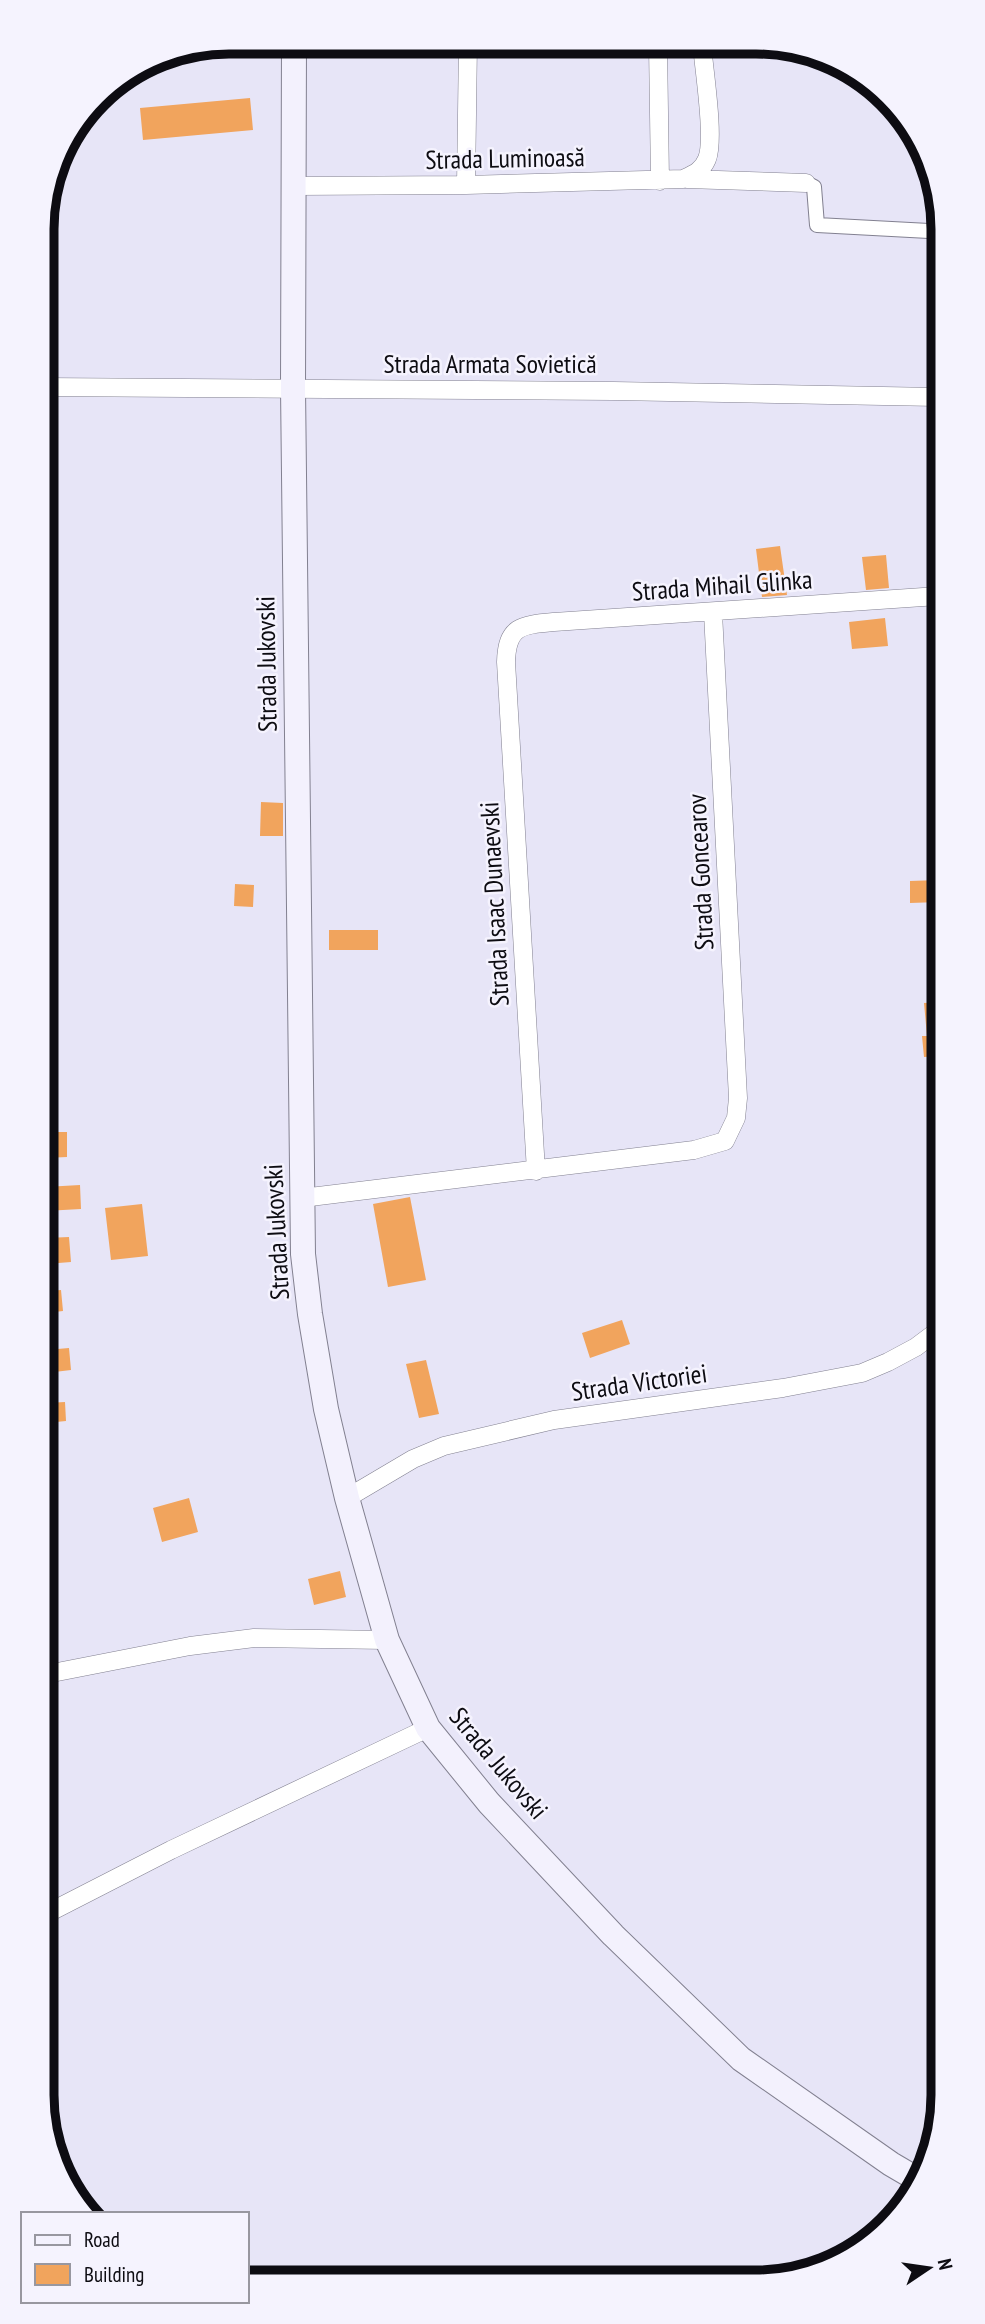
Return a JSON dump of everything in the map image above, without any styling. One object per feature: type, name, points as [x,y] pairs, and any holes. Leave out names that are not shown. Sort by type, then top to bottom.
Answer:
[{"type":"main road","name":"Strada Jukovski","points":[[294,54],[293,388],[303,1254],[326,1409],[347,1498],[387,1640],[428,1728],[489,1803],[613,1935],[741,2059],[891,2164],[911,2175]]},
{"type":"street","points":[[466,185],[468,54]]},
{"type":"street","points":[[658,54],[660,181]]},
{"type":"street","points":[[683,179],[698,173],[708,158],[709,135],[703,54]]},
{"type":"street","name":"Strada Luminoasă","points":[[294,186],[683,179],[806,183]]},
{"type":"street","points":[[806,183],[814,187],[817,225],[929,231]]},
{"type":"street","name":"Strada Armata Sovietică","points":[[55,387],[614,391],[931,397]]},
{"type":"street","name":"Strada Mihail Glinka","points":[[512,634],[531,624],[931,597]]},
{"type":"street","name":"Strada Goncearov","points":[[536,1171],[694,1150],[725,1141],[736,1118],[738,1098],[713,613]]},
{"type":"street","name":"Strada Isaac Dunaevski","points":[[512,634],[506,645],[506,662],[536,1171]]},
{"type":"street","points":[[302,1198],[536,1171]]},
{"type":"street","name":"Strada Victoriei","points":[[347,1498],[413,1460],[444,1447],[554,1420],[783,1388],[862,1373],[888,1363],[930,1336]]},
{"type":"street","points":[[54,1673],[137,1656],[254,1638],[387,1640]]},
{"type":"street","points":[[54,1910],[171,1850],[428,1728]]},
{"type":"building","points":[[250,98],[253,130],[143,140],[140,108]]},
{"type":"building","points":[[780,546],[787,595],[762,597],[756,549]]},
{"type":"building","points":[[886,555],[889,588],[866,590],[862,557]]},
{"type":"building","points":[[885,618],[888,646],[852,649],[849,622]]},
{"type":"building","points":[[261,802],[283,803],[283,836],[260,836]]},
{"type":"building","points":[[931,880],[931,902],[910,903],[910,881]]},
{"type":"building","points":[[235,884],[254,885],[253,907],[234,906]]},
{"type":"building","points":[[329,930],[378,930],[378,950],[329,950]]},
{"type":"building","points":[[924,1003],[931,1003],[931,1057],[924,1057],[922,1036],[927,1036]]},
{"type":"building","points":[[55,1132],[67,1132],[67,1157],[54,1158]]},
{"type":"building","points":[[80,1185],[81,1209],[54,1210],[54,1186]]},
{"type":"building","points":[[410,1197],[426,1280],[388,1287],[373,1204]]},
{"type":"building","points":[[142,1204],[148,1256],[111,1260],[105,1208]]},
{"type":"building","points":[[69,1237],[71,1262],[54,1263],[54,1238]]},
{"type":"building","points":[[54,1290],[61,1290],[63,1311],[54,1312]]},
{"type":"building","points":[[622,1320],[630,1344],[590,1358],[582,1333]]},
{"type":"building","points":[[69,1348],[71,1370],[54,1372],[54,1349]]},
{"type":"building","points":[[426,1360],[439,1414],[419,1418],[406,1364]]},
{"type":"building","points":[[65,1402],[66,1421],[54,1422],[54,1403]]},
{"type":"building","points":[[189,1498],[198,1532],[162,1542],[153,1508]]},
{"type":"building","points":[[340,1571],[346,1597],[314,1605],[308,1579]]}]
